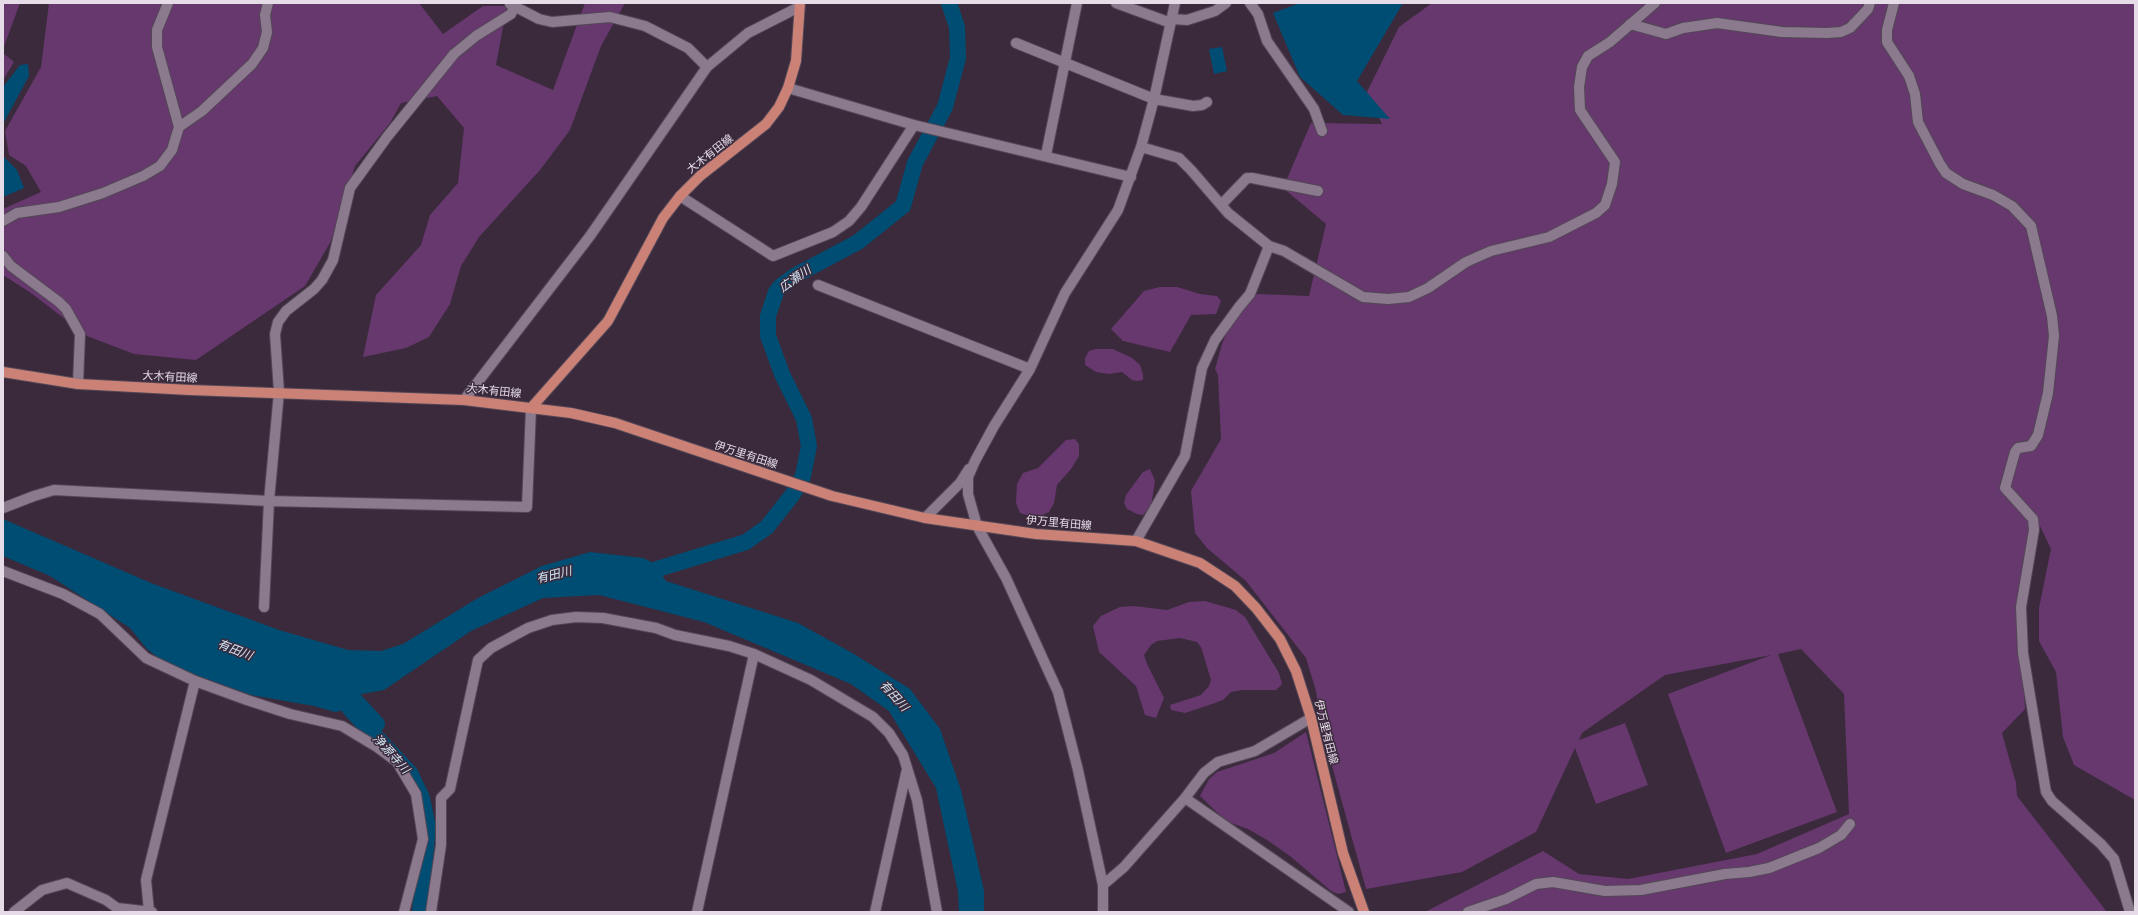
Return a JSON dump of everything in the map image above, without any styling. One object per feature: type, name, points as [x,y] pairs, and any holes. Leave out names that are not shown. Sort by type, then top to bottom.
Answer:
[{"type":"main road","name":"大木有田線","points":[[3,372],[78,384],[190,390],[279,392],[464,400],[531,408],[608,321],[663,218],[680,196],[700,176],[766,124],[779,107],[788,88],[796,61],[799,5]]},
{"type":"main road","name":"伊万里有田線","points":[[531,408],[571,413],[615,424],[832,496],[924,518],[1036,534],[1136,541],[1200,562],[1235,586],[1256,608],[1280,639],[1296,671],[1311,718],[1343,853],[1364,912]]},
{"type":"street","points":[[3,221],[17,214],[59,207],[103,193],[143,176],[160,166],[172,150],[178,127],[157,47],[158,30],[168,3]]},
{"type":"street","points":[[178,127],[202,111],[252,64],[263,48],[267,32],[265,15],[268,3]]},
{"type":"street","points":[[1046,155],[1077,3]]},
{"type":"street","points":[[1116,3],[1172,21],[1188,20],[1215,11],[1226,3]]},
{"type":"street","points":[[924,518],[960,483],[975,461],[1030,369],[1065,293],[1118,210],[1141,147],[1154,99],[1175,3]]},
{"type":"street","points":[[1250,3],[1258,14],[1267,41],[1314,109],[1322,132]]},
{"type":"street","points":[[1141,147],[1178,158],[1191,170],[1221,205],[1269,246],[1284,251],[1363,297],[1388,299],[1409,297],[1428,288],[1466,262],[1491,251],[1549,237],[1596,213],[1605,205],[1612,184],[1615,162],[1580,110],[1579,87],[1582,68],[1588,56],[1610,42],[1655,3]]},
{"type":"street","points":[[1630,24],[1666,34],[1683,28],[1718,23],[1782,32],[1841,32],[1850,28],[1868,9],[1870,3]]},
{"type":"street","points":[[1894,3],[1887,30],[1887,42],[1909,76],[1915,94],[1918,122],[1940,164],[1946,173],[1963,184],[1993,196],[2012,206],[2031,226],[2044,279],[2054,336],[2048,393],[2038,435],[2031,446],[2018,448],[2015,452],[2005,488],[2033,519],[2034,530],[2021,607],[2023,653],[2046,792],[2052,801],[2101,844],[2114,859],[2130,912]]},
{"type":"street","points":[[264,607],[270,501],[279,392],[275,334],[278,322],[286,311],[314,289],[322,280],[333,260],[350,188],[387,137],[454,54],[476,36],[511,14],[513,4],[539,19],[552,22],[610,17],[646,26],[688,48],[707,67]]},
{"type":"street","points":[[464,400],[590,236],[707,67],[748,32],[799,5]]},
{"type":"street","points":[[1016,43],[1065,61],[1154,99],[1193,106],[1202,105],[1206,102]]},
{"type":"street","points":[[788,88],[964,138],[1046,155],[1131,177]]},
{"type":"street","points":[[680,196],[773,256],[833,232],[849,221],[862,207],[914,125]]},
{"type":"street","points":[[1221,205],[1247,178],[1318,191]]},
{"type":"street","points":[[1136,541],[1185,456],[1202,368],[1215,340],[1239,306],[1250,294],[1269,246]]},
{"type":"street","points":[[3,256],[11,266],[66,309],[80,334],[78,384]]},
{"type":"street","points":[[818,286],[1030,369]]},
{"type":"street","points":[[3,508],[54,490],[270,501],[527,507],[531,408]]},
{"type":"street","points":[[975,461],[968,477],[968,494],[977,526],[1006,578],[1058,692],[1078,770],[1103,885],[1103,912]]},
{"type":"street","points":[[3,572],[62,594],[100,614],[146,658],[195,681],[290,714],[342,726],[377,747],[397,762],[416,794],[423,839],[404,912]]},
{"type":"street","points":[[430,912],[441,844],[441,798],[450,789],[478,660],[491,648],[528,628],[552,620],[576,617],[603,618],[656,628],[675,635],[729,646],[754,654],[811,680],[861,708],[889,733],[903,755],[916,800],[937,912]]},
{"type":"street","points":[[698,912],[754,654]]},
{"type":"street","points":[[149,912],[146,880],[195,681]]},
{"type":"street","points":[[1103,885],[1124,867],[1185,798],[1204,773],[1218,762],[1255,751],[1311,718]]},
{"type":"street","points":[[875,912],[907,767]]},
{"type":"street","points":[[1185,798],[1350,912]]},
{"type":"street","points":[[1468,912],[1506,900],[1536,884],[1553,882],[1605,890],[1641,890],[1725,874],[1749,872],[1769,868],[1819,848],[1841,835],[1850,824]]},
{"type":"street","points":[[14,912],[42,890],[67,883],[106,900],[117,910],[152,912]]},
{"type":"shaded area","points":[[3,3],[20,3],[3,49]]},
{"type":"shaded area","points":[[49,3],[419,3],[443,34],[483,6],[507,6],[496,65],[553,90],[585,3],[625,3],[601,46],[570,130],[540,170],[479,237],[461,266],[450,304],[429,337],[406,348],[363,357],[376,295],[421,245],[430,215],[458,183],[464,128],[437,96],[401,103],[390,123],[355,166],[331,241],[305,286],[196,360],[134,354],[87,336],[31,293],[3,275],[3,209],[41,192],[26,166],[9,155],[5,131],[41,67]]},
{"type":"shaded area","points":[[1432,3],[2135,3],[2135,800],[2074,765],[2063,737],[2056,672],[2039,641],[2039,608],[2051,549],[2040,526],[2020,604],[2025,709],[2002,733],[2016,783],[2017,796],[2107,912],[1425,912],[1543,851],[1579,874],[1628,879],[1757,854],[1849,814],[1844,694],[1801,649],[1778,654],[1837,812],[1726,853],[1668,694],[1771,655],[1665,675],[1582,733],[1579,740],[1625,723],[1648,785],[1596,804],[1575,748],[1536,832],[1462,872],[1366,889],[1321,726],[1316,691],[1306,658],[1246,581],[1207,548],[1195,533],[1191,491],[1221,439],[1218,375],[1215,369],[1222,344],[1234,315],[1257,294],[1309,296],[1326,224],[1283,188],[1311,123],[1382,124],[1367,92],[1399,27]]},
{"type":"shaded area","points":[[3,53],[14,62],[3,80]]},
{"type":"shaded area","points":[[1160,287],[1177,287],[1200,294],[1217,296],[1221,301],[1216,314],[1191,315],[1170,352],[1123,341],[1111,329],[1144,291]]},
{"type":"shaded area","points":[[1096,349],[1113,349],[1132,358],[1140,365],[1143,380],[1132,380],[1122,372],[1109,374],[1096,372],[1085,365],[1085,358],[1089,351]]},
{"type":"shaded area","points":[[1075,439],[1079,444],[1079,456],[1071,469],[1057,485],[1054,503],[1049,512],[1036,518],[1020,513],[1016,503],[1017,484],[1023,473],[1038,468],[1066,440]]},
{"type":"shaded area","points":[[1150,469],[1155,481],[1151,506],[1143,515],[1137,514],[1127,509],[1124,503],[1126,495],[1143,472]]},
{"type":"shaded area","points":[[1205,601],[1236,610],[1245,617],[1279,673],[1282,684],[1276,690],[1243,690],[1231,692],[1223,700],[1185,713],[1171,710],[1170,705],[1201,695],[1209,686],[1211,680],[1201,647],[1197,642],[1180,638],[1157,641],[1151,645],[1144,655],[1164,698],[1156,718],[1145,715],[1136,686],[1099,652],[1093,626],[1101,616],[1120,607],[1134,606],[1167,610],[1189,602]]},
{"type":"shaded area","points":[[1306,732],[1346,892],[1338,894],[1331,891],[1290,856],[1267,840],[1248,829],[1226,821],[1200,796],[1209,779],[1217,772],[1274,753]]},
{"type":"water","points":[[1300,3],[1403,3],[1357,81],[1390,119],[1343,115],[1300,77],[1273,13]]},
{"type":"water","points":[[1222,47],[1227,71],[1214,74],[1209,49]]},
{"type":"water","points":[[28,64],[29,76],[3,124],[3,87],[20,65]]},
{"type":"water","points":[[3,156],[17,170],[24,188],[3,197]]},
{"type":"water","name":"有田川","points":[[3,519],[151,583],[279,630],[348,650],[381,651],[403,644],[478,598],[542,566],[590,552],[643,558],[666,569],[661,574],[666,581],[798,623],[854,654],[910,689],[940,729],[961,790],[984,891],[984,912],[959,912],[958,891],[936,788],[889,711],[851,684],[704,622],[599,595],[543,598],[471,631],[384,690],[351,696],[348,702],[350,709],[335,712],[314,706],[251,695],[168,665],[147,649],[130,628],[50,576],[3,556]]},
{"type":"waterway","name":"広瀬川","points":[[641,574],[746,542],[767,527],[793,494],[803,476],[809,446],[804,419],[782,374],[768,336],[768,316],[776,292],[781,286],[796,275],[858,242],[903,206],[915,163],[945,107],[958,58],[957,27],[949,3]]},
{"type":"waterway","name":"浄源寺川","points":[[333,685],[352,697],[377,724],[350,709],[410,773],[422,798],[428,827],[420,912]]}]
